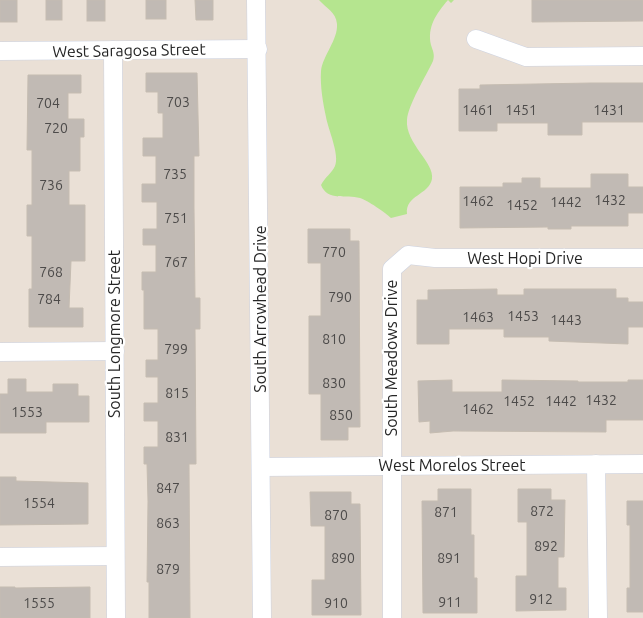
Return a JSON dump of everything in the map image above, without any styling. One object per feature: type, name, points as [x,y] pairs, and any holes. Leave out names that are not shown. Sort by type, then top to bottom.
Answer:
[{"type":"street","name":"South Arrowhead Drive","points":[[256,0],[258,49],[262,618]]},
{"type":"street","points":[[476,39],[526,57],[643,56]]},
{"type":"street","name":"West Saragosa Street","points":[[0,51],[258,49]]},
{"type":"street","name":"South Longmore Street","points":[[113,50],[116,618]]},
{"type":"street","name":"West Hopi Drive","points":[[408,255],[435,258],[643,258]]},
{"type":"street","name":"South Meadows Drive","points":[[392,618],[392,269],[408,255]]},
{"type":"street","points":[[0,352],[115,351]]},
{"type":"street","points":[[596,464],[598,618]]},
{"type":"street","name":"West Morelos Street","points":[[261,467],[643,464]]},
{"type":"street","points":[[0,557],[115,556]]},
{"type":"green space","points":[[319,0],[448,0],[436,16],[431,27],[430,38],[434,59],[414,99],[407,120],[410,137],[429,166],[432,179],[427,189],[410,203],[407,208],[407,214],[391,218],[363,199],[333,196],[328,194],[321,185],[334,168],[336,161],[321,88],[321,71],[324,59],[335,36],[337,24],[333,13]]},
{"type":"building","points":[[0,0],[17,0],[17,22],[0,22]]},
{"type":"building","points":[[46,0],[62,0],[62,20],[46,20]]},
{"type":"building","points":[[87,0],[105,0],[105,21],[87,21]]},
{"type":"building","points":[[146,0],[166,0],[166,19],[146,19]]},
{"type":"building","points":[[195,0],[213,0],[213,20],[196,20]]},
{"type":"building","points":[[532,0],[643,0],[643,21],[532,22]]},
{"type":"building","points":[[146,73],[197,73],[199,156],[194,156],[195,298],[200,298],[200,329],[195,329],[196,464],[189,464],[190,618],[149,618],[149,582],[147,582],[147,464],[144,464],[144,447],[158,447],[158,421],[144,421],[144,403],[158,403],[158,377],[146,377],[146,360],[158,360],[158,329],[144,329],[142,272],[156,272],[156,245],[143,245],[143,229],[157,229],[157,202],[142,202],[142,184],[156,184],[156,156],[143,156],[143,138],[163,138],[163,113],[158,113],[158,92],[146,92]]},
{"type":"building","points":[[28,75],[81,75],[81,93],[68,93],[68,119],[84,119],[84,137],[80,137],[80,171],[69,171],[69,205],[85,205],[85,261],[71,261],[69,308],[83,308],[83,327],[29,327],[29,289],[32,289],[32,236],[27,236],[27,205],[32,205],[32,150],[27,150]]},
{"type":"building","points":[[643,83],[643,122],[582,122],[582,135],[548,135],[548,123],[497,123],[497,131],[459,131],[459,89],[480,89],[480,85]]},
{"type":"building","points":[[591,174],[628,174],[628,187],[643,187],[643,213],[628,213],[628,226],[571,226],[571,229],[548,229],[548,227],[460,228],[460,187],[503,187],[503,183],[522,183],[522,178],[540,178],[540,188],[591,188]]},
{"type":"building","points":[[308,229],[350,229],[350,241],[359,241],[360,427],[348,427],[348,440],[321,440],[321,394],[309,394],[309,316],[321,316],[321,263],[308,263]]},
{"type":"building","points":[[497,289],[497,295],[524,295],[524,289],[616,289],[616,298],[628,298],[628,302],[643,302],[643,327],[628,327],[628,344],[549,341],[549,337],[504,337],[504,329],[449,329],[449,344],[417,344],[417,300],[428,300],[428,290]]},
{"type":"building","points":[[8,379],[26,379],[26,392],[53,392],[53,384],[78,384],[78,396],[89,396],[89,422],[46,422],[46,433],[0,433],[0,394],[8,394]]},
{"type":"building","points":[[452,380],[452,392],[502,392],[502,380],[628,382],[628,380],[643,380],[643,420],[606,420],[606,432],[453,431],[430,433],[430,421],[419,422],[418,381]]},
{"type":"building","points":[[0,477],[16,477],[16,481],[88,483],[88,524],[0,525]]},
{"type":"building","points":[[438,489],[471,489],[471,535],[474,535],[474,578],[477,578],[477,613],[423,613],[422,501],[438,501]]},
{"type":"building","points":[[518,489],[551,489],[551,500],[565,500],[564,557],[558,557],[558,588],[566,588],[566,610],[516,611],[516,576],[527,576],[527,522],[518,522]]},
{"type":"building","points":[[310,492],[351,492],[351,504],[360,504],[361,615],[312,615],[312,580],[325,580],[325,526],[311,526]]},
{"type":"building","points":[[627,501],[643,501],[643,612],[627,612],[627,588],[630,588],[630,525],[627,525]]},
{"type":"building","points":[[0,587],[90,587],[90,618],[0,618]]}]
